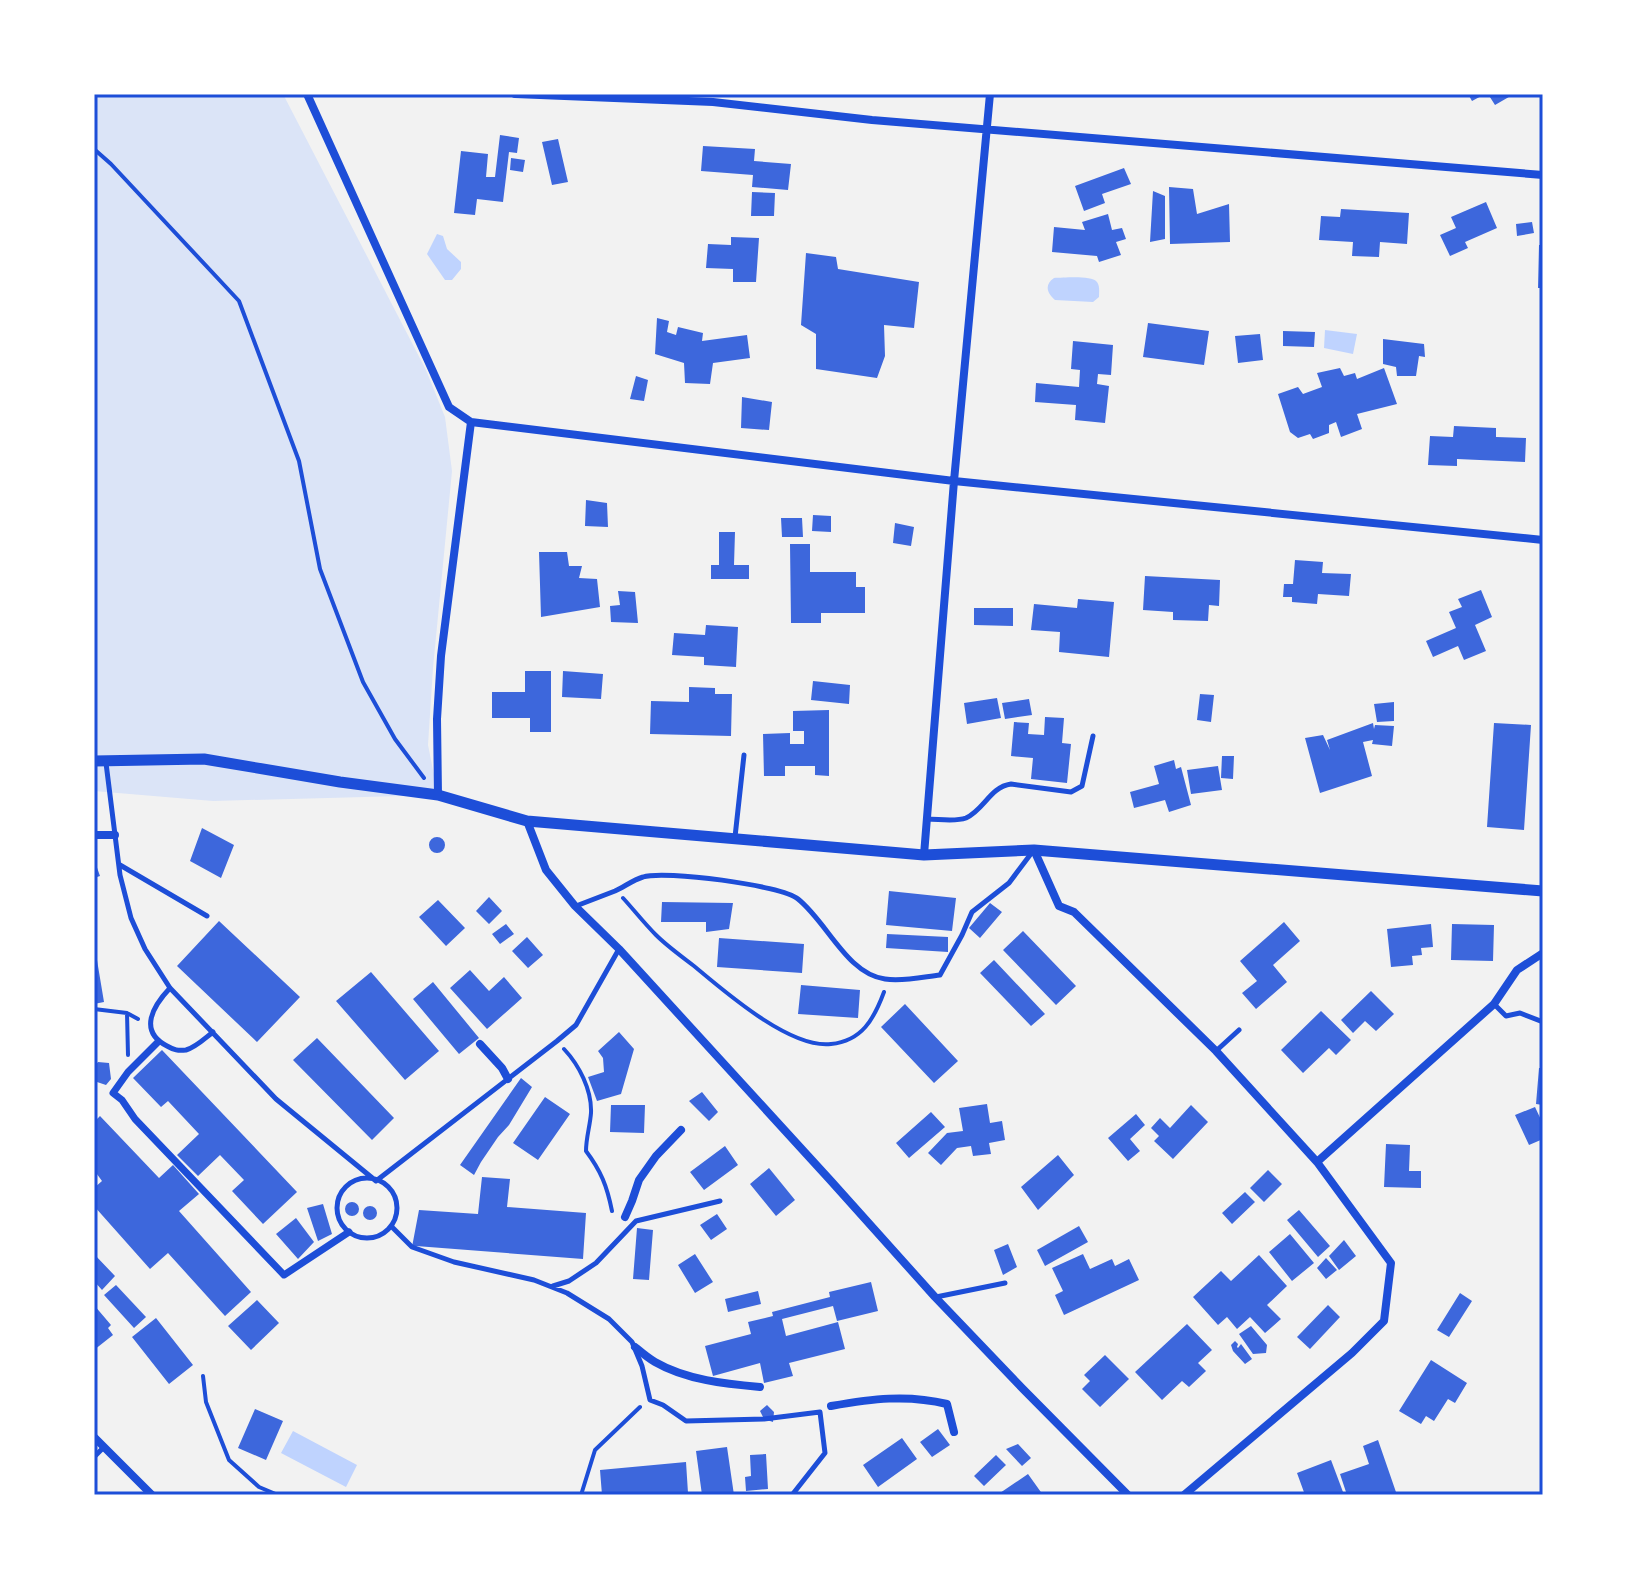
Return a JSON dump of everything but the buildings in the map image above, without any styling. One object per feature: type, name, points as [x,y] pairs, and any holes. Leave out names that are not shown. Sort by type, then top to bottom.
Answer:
[{"type":"street","points":[[307,94],[449,407],[471,422],[954,481],[1543,540]]},
{"type":"street","points":[[515,94],[713,102],[872,120],[1543,175]]},
{"type":"street","points":[[924,855],[954,481],[990,94]]},
{"type":"street","points":[[438,795],[437,719],[441,656],[471,422]]},
{"type":"street","points":[[100,761],[204,759],[438,795],[527,821],[924,855],[1034,850],[1543,891]]},
{"type":"street","points":[[527,821],[546,870],[575,906],[619,949],[935,1297],[1128,1495]]},
{"type":"street","points":[[94,835],[115,835]]},
{"type":"street","points":[[1034,850],[1059,906],[1074,912],[1216,1051],[1317,1162],[1391,1263],[1384,1321],[1352,1353],[1184,1495]]},
{"type":"street","points":[[1317,1162],[1494,1004],[1517,970],[1543,953]]},
{"type":"street","points":[[158,1042],[128,1072],[113,1093],[284,1275],[349,1232]]},
{"type":"street","points":[[480,1044],[508,1079]]},
{"type":"street","points":[[625,1217],[639,1180],[656,1156],[681,1130]]},
{"type":"street","points":[[635,1347],[657,1363],[691,1376],[760,1387]]},
{"type":"street","points":[[831,1406],[892,1397],[926,1399],[947,1404],[954,1432]]},
{"type":"street","points":[[94,1437],[152,1495]]},
{"type":"lane","points":[[927,819],[960,820],[969,817],[997,788],[1005,785],[1071,792],[1078,790],[1082,786],[1093,736]]},
{"type":"lane","points":[[735,839],[744,755]]},
{"type":"lane","points":[[100,761],[120,875],[131,918],[145,949],[170,988],[276,1099],[376,1181]]},
{"type":"lane","points":[[575,906],[643,877],[666,875],[762,886],[796,896],[859,969],[870,976],[888,980],[940,975],[972,912],[1009,883],[1034,850]]},
{"type":"lane","points":[[119,865],[207,916]]},
{"type":"lane","points":[[376,1181],[576,1025],[619,949]]},
{"type":"lane","points":[[170,988],[152,1012],[151,1026],[158,1042],[175,1051],[187,1049],[213,1032]]},
{"type":"lane","points":[[1494,1004],[1506,1016],[1520,1013],[1543,1022]]},
{"type":"lane","points":[[1216,1051],[1239,1030]]},
{"type":"lane","points":[[364,1178],[376,1181],[390,1189],[395,1198],[395,1217],[385,1232],[369,1238],[360,1237],[349,1232],[340,1222],[337,1203],[340,1193],[355,1180],[364,1178]]},
{"type":"lane","points":[[552,1287],[569,1281],[596,1263],[636,1221],[720,1201]]},
{"type":"lane","points":[[391,1226],[412,1247],[454,1262],[534,1280],[567,1293],[609,1319],[635,1347],[650,1400],[686,1421],[764,1419],[820,1412],[825,1453],[792,1495]]},
{"type":"lane","points":[[935,1297],[1005,1283]]},
{"type":"lane","points":[[94,1457],[104,1447]]},
{"type":"path","points":[[94,149],[239,301],[299,461],[320,569],[363,682],[395,739],[438,795]]},
{"type":"path","points":[[616,890],[657,936],[733,998],[781,1031],[809,1042],[828,1045],[860,1033],[872,1020],[888,980]]},
{"type":"path","points":[[94,1009],[127,1013],[151,1026]]},
{"type":"path","points":[[127,1013],[128,1072]]},
{"type":"path","points":[[557,1041],[580,1071],[589,1095],[591,1110],[586,1151],[599,1169],[612,1212],[625,1217]]},
{"type":"path","points":[[203,1376],[206,1402],[229,1460],[259,1487],[278,1495]]},
{"type":"path","points":[[581,1495],[595,1450],[650,1397]]},
{"type":"shaded area","points":[[94,94],[283,94],[426,370],[445,417],[452,471],[428,745],[438,795],[213,801],[94,791]]},
{"type":"water","points":[[437,234],[443,236],[447,249],[461,262],[461,269],[452,280],[445,280],[427,254]]},
{"type":"water","points":[[1054,278],[1094,280],[1099,285],[1099,297],[1093,302],[1055,300],[1048,289]]},
{"type":"water","points":[[1325,330],[1357,334],[1353,354],[1324,348]]},
{"type":"water","points":[[293,1431],[357,1465],[346,1487],[281,1453]]}]
